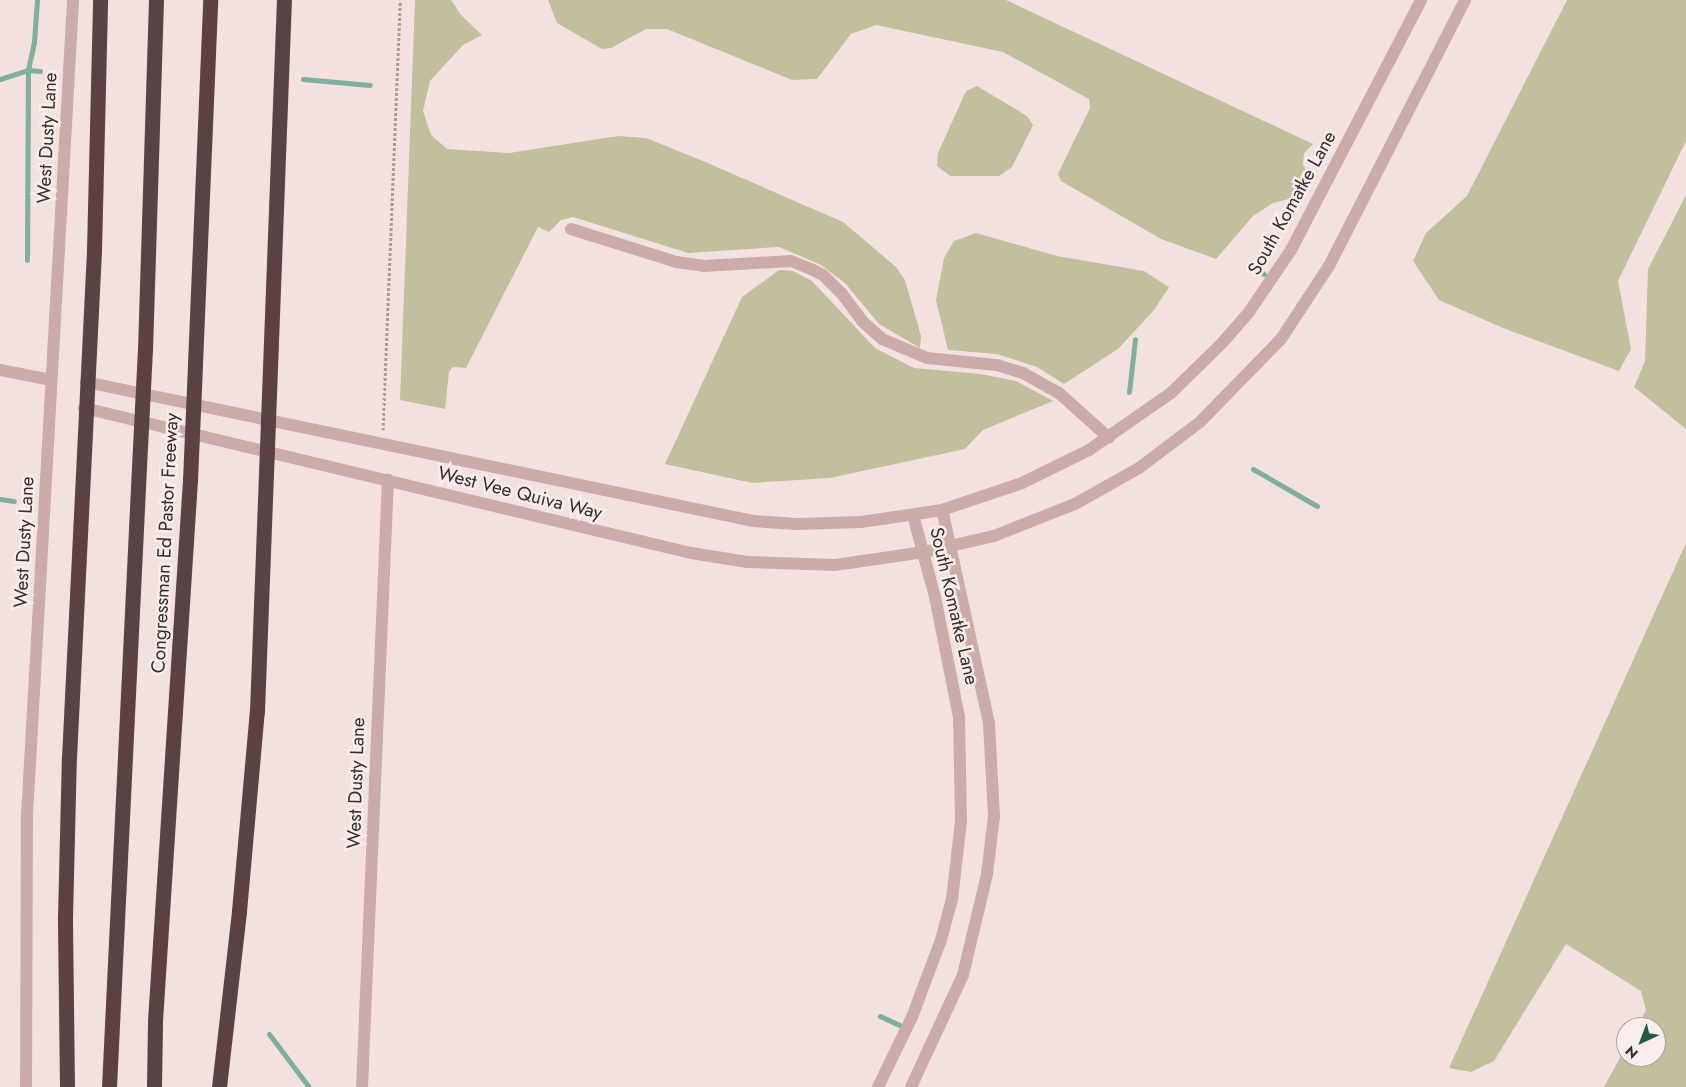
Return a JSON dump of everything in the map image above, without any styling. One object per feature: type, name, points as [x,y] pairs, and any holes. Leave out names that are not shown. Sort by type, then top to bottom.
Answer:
[{"type":"highway","points":[[67,1087],[64,917],[84,408],[94,250],[100,0]]},
{"type":"highway","name":"Congressman Ed Pastor Freeway","points":[[110,1087],[145,350],[156,0]]},
{"type":"highway","name":"Congressman Ed Pastor Freeway","points":[[154,1087],[196,364],[210,0]]},
{"type":"highway","points":[[219,1087],[238,921],[257,711],[268,473],[265,450],[267,418],[271,398],[284,0]]},
{"type":"street","name":"West Dusty Lane","points":[[26,1087],[27,816],[73,0]]},
{"type":"street","name":"South Komatke Lane","points":[[878,1087],[912,1017],[941,940],[952,899],[961,821],[959,717],[924,552],[913,515],[942,510],[1022,483],[1109,438],[1171,393],[1198,368],[1249,312],[1271,281],[1305,223],[1421,0]]},
{"type":"street","name":"South Komatke Lane","points":[[911,1087],[962,975],[986,874],[994,816],[989,723],[951,547],[1038,521],[1108,488],[1200,422],[1256,367],[1306,305],[1329,266],[1465,0]]},
{"type":"street","points":[[571,228],[676,262],[704,266],[791,261],[811,268],[835,288],[882,339],[927,358],[988,364],[1023,373],[1058,393],[1109,438]]},
{"type":"street","points":[[0,370],[51,380]]},
{"type":"street","name":"West Vee Quiva Way","points":[[86,382],[267,418],[753,521],[830,524],[913,515]]},
{"type":"street","name":"West Vee Quiva Way","points":[[84,408],[691,553],[747,562],[835,565],[951,547]]},
{"type":"street","name":"West Dusty Lane","points":[[362,1087],[388,480]]},
{"type":"street","points":[[942,510],[951,547]]},
{"type":"path","points":[[383,443],[400,0]]},
{"type":"shaded area","points":[[415,0],[451,0],[461,15],[482,35],[463,45],[430,81],[423,111],[431,135],[447,149],[509,153],[618,136],[646,138],[703,161],[843,222],[896,267],[905,280],[921,336],[920,348],[879,324],[845,283],[821,265],[779,247],[688,253],[573,217],[561,220],[549,232],[538,227],[466,368],[453,367],[449,372],[445,409],[400,400]]},
{"type":"shaded area","points":[[548,0],[1006,0],[1313,144],[1304,153],[1303,164],[1312,180],[1301,196],[1273,203],[1253,216],[1216,259],[1161,239],[1061,181],[1058,174],[1090,108],[1089,99],[1003,52],[876,25],[851,34],[817,79],[792,80],[667,29],[646,29],[611,48],[602,49],[557,23]]},
{"type":"shaded area","points":[[1567,0],[1686,0],[1686,141],[1618,281],[1631,349],[1619,371],[1503,328],[1439,300],[1413,261],[1426,233],[1467,196]]},
{"type":"shaded area","points":[[977,86],[1027,116],[1033,125],[1012,167],[999,176],[950,176],[937,166],[938,153],[966,91]]},
{"type":"shaded area","points":[[1686,195],[1686,429],[1634,387],[1645,361],[1648,269]]},
{"type":"shaded area","points":[[976,233],[1057,256],[1144,271],[1169,287],[1154,310],[1118,349],[1064,384],[1037,367],[997,354],[948,350],[936,300],[944,258],[954,241]]},
{"type":"shaded area","points":[[779,270],[793,271],[812,281],[875,348],[914,368],[981,374],[1016,381],[1053,401],[983,430],[965,449],[830,478],[752,483],[665,464],[742,297]]},
{"type":"shaded area","points":[[1686,543],[1686,1087],[1604,1087],[1616,1065],[1616,1067],[1666,1067],[1666,1017],[1642,1017],[1646,1010],[1641,991],[1566,944],[1494,1061],[1471,1072],[1449,1068]]},
{"type":"waterway","points":[[27,260],[28,70],[34,42],[37,0]]},
{"type":"waterway","points":[[0,79],[28,70],[40,71]]},
{"type":"waterway","points":[[303,79],[370,85]]},
{"type":"waterway","points":[[1250,264],[1264,274]]},
{"type":"waterway","points":[[1129,392],[1135,339]]},
{"type":"waterway","points":[[1253,469],[1317,506]]},
{"type":"waterway","points":[[0,499],[14,501]]},
{"type":"waterway","points":[[880,1016],[899,1025]]},
{"type":"waterway","points":[[269,1034],[309,1087]]}]
